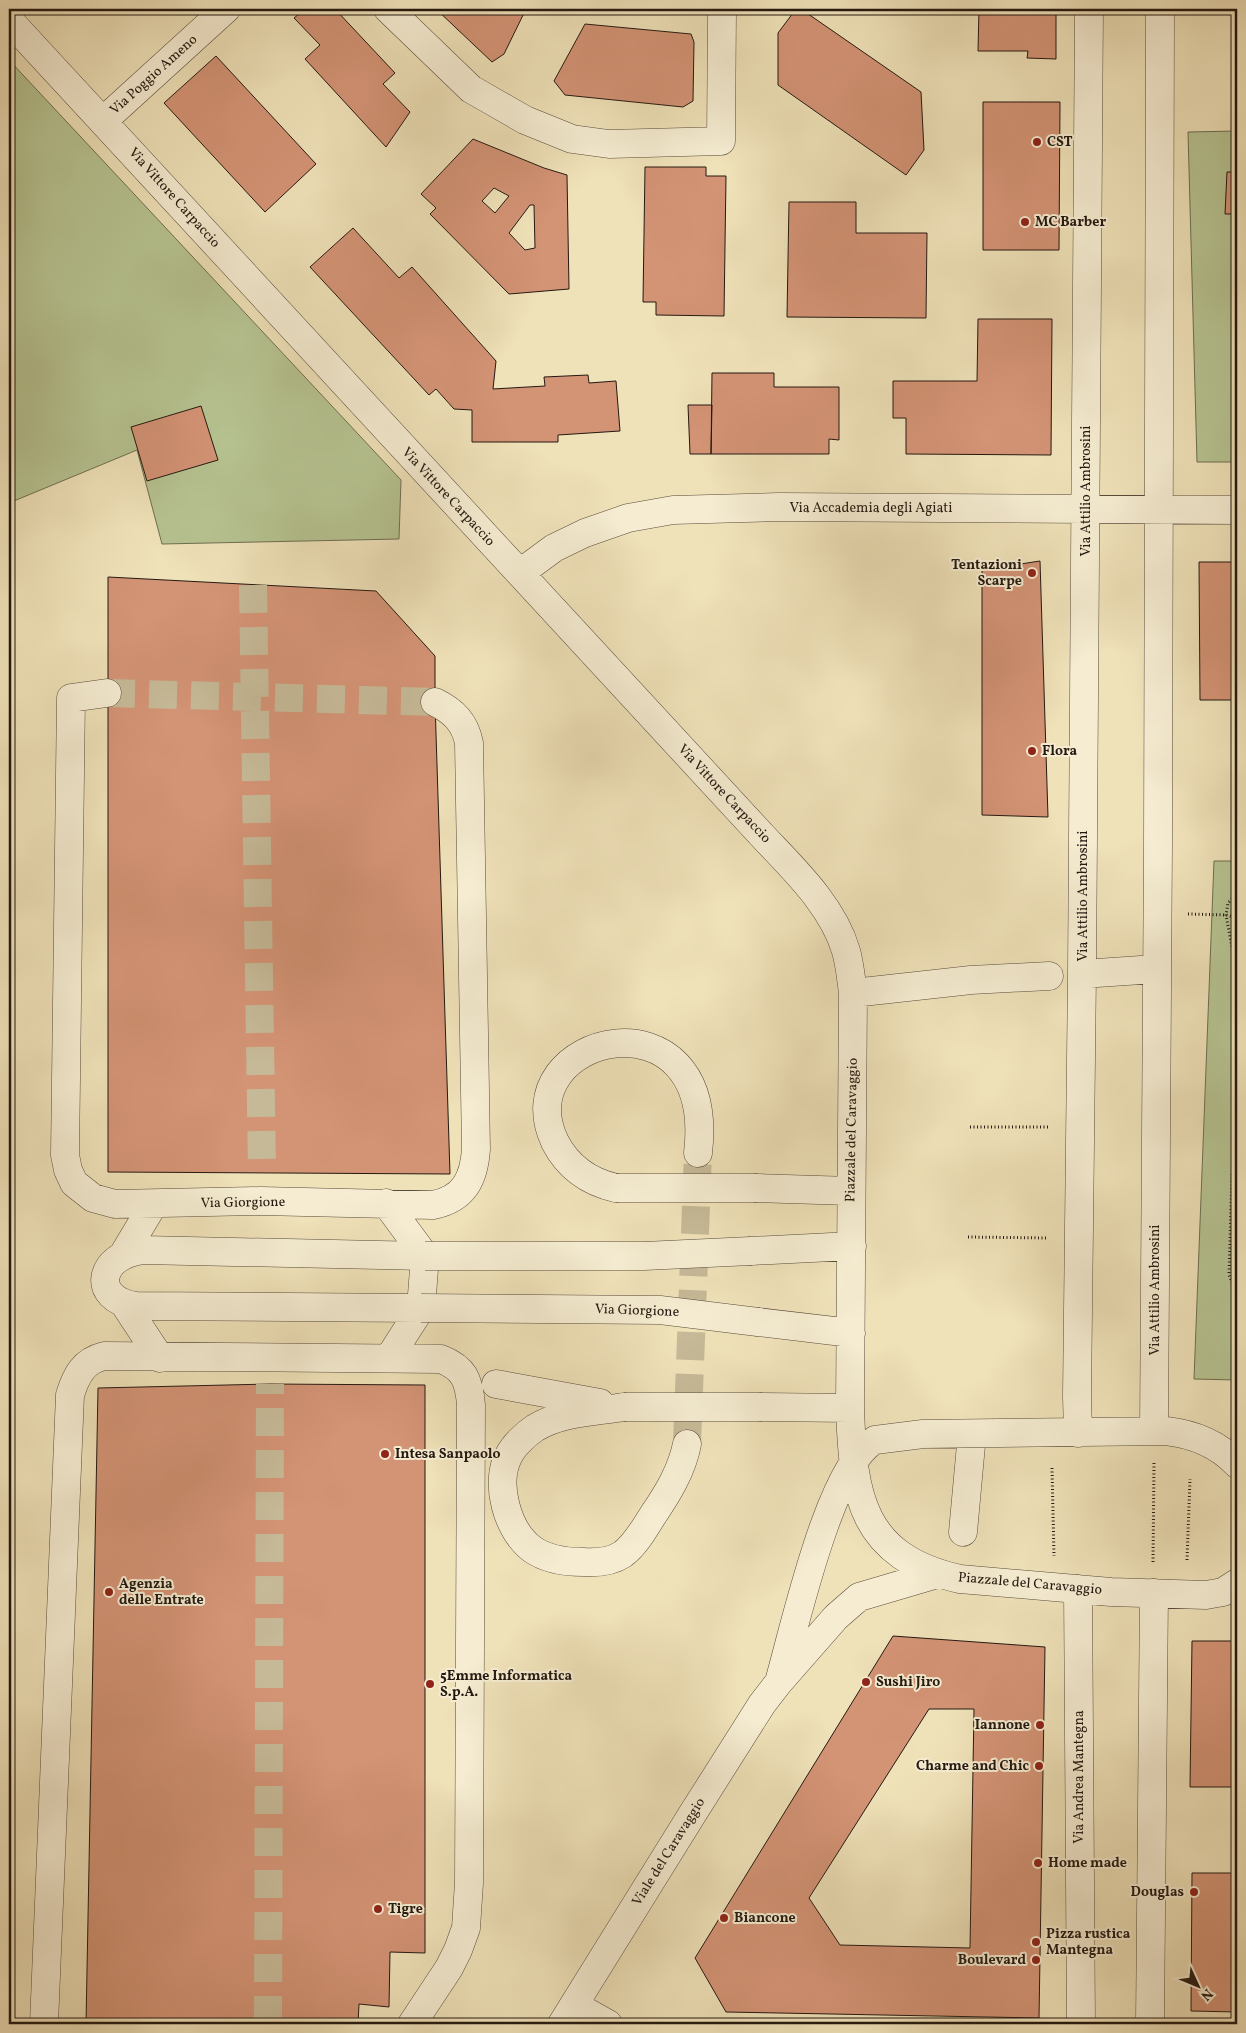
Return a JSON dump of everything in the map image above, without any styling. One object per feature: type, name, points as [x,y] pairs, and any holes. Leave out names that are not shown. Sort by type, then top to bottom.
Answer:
[{"type":"street","name":"Via Poggio Ameno","points":[[103,120],[226,9]]},
{"type":"street","points":[[388,9],[471,89],[525,120],[572,139],[609,144],[721,141],[722,9]]},
{"type":"street","name":"Via Attilio Ambrosini","points":[[1078,1433],[1089,9]]},
{"type":"street","name":"Via Attilio Ambrosini","points":[[1154,1430],[1156,969],[1158,911],[1160,9]]},
{"type":"street","name":"Via Vittore Carpaccio","points":[[9,20],[810,890],[834,923],[846,949],[853,993]]},
{"type":"street","name":"Via Accademia degli Agiati","points":[[520,573],[554,548],[586,533],[628,518],[673,510],[779,507],[1237,510]]},
{"type":"street","name":"Via Giorgione","points":[[107,693],[71,698],[65,1155],[68,1170],[74,1183],[93,1198],[115,1204],[153,1205],[261,1201],[433,1205],[446,1203],[459,1195],[467,1185],[473,1173],[475,1160],[469,742],[463,724],[455,714],[435,702]]},
{"type":"street","name":"Via Attilio Ambrosini","points":[[1082,974],[1156,969]]},
{"type":"street","points":[[853,993],[971,980],[1048,976]]},
{"type":"street","name":"Piazzale del Caravaggio","points":[[853,993],[850,1408],[852,1464],[865,1511],[875,1530],[904,1558],[937,1574],[960,1579],[1078,1589],[1215,1594],[1237,1583]]},
{"type":"street","points":[[698,1153],[701,1128],[697,1103],[690,1083],[678,1065],[664,1054],[638,1043],[609,1043],[594,1047],[566,1067],[554,1083],[549,1097],[549,1124],[560,1152],[569,1162],[596,1183],[616,1188],[758,1188],[851,1191]]},
{"type":"street","points":[[386,1203],[425,1256],[422,1308],[389,1358]]},
{"type":"street","points":[[123,1255],[153,1205]]},
{"type":"street","points":[[160,1358],[125,1305],[111,1295],[107,1288],[106,1278],[112,1263],[123,1255],[143,1250],[425,1256],[644,1256],[852,1246]]},
{"type":"street","name":"Via Giorgione","points":[[125,1305],[151,1307],[660,1310],[851,1333]]},
{"type":"street","points":[[44,2024],[52,1791],[70,1395],[80,1370],[95,1358],[121,1356],[160,1358],[441,1359],[456,1365],[465,1377],[470,1391],[469,1883],[466,1928],[449,1968],[412,2024]]},
{"type":"street","points":[[496,1384],[624,1407]]},
{"type":"street","points":[[687,1444],[680,1470],[660,1505],[634,1544],[622,1554],[610,1560],[580,1562],[553,1559],[531,1548],[512,1524],[506,1507],[503,1488],[508,1455],[534,1429],[551,1420],[564,1416],[624,1407],[762,1406],[850,1408]]},
{"type":"street","points":[[852,1464],[869,1444],[880,1439],[923,1434],[1078,1433],[1154,1430],[1191,1435],[1216,1446],[1237,1464]]},
{"type":"street","points":[[963,1532],[972,1434]]},
{"type":"street","name":"Viale del Caravaggio","points":[[779,1682],[833,1499],[852,1464]]},
{"type":"street","name":"Viale del Caravaggio","points":[[568,2015],[698,1804],[762,1704],[779,1682],[836,1618],[859,1597],[937,1574]]},
{"type":"street","name":"Via Andrea Mantegna","points":[[1078,1589],[1081,2024]]},
{"type":"street","points":[[1150,2024],[1154,1593]]},
{"type":"street","points":[[568,2015],[608,2024]]},
{"type":"path","points":[[1237,894],[1228,903],[1226,915],[1237,974]]},
{"type":"path","points":[[1158,911],[1226,915],[1237,918]]},
{"type":"path","points":[[970,1127],[1053,1128]]},
{"type":"path","points":[[1237,1162],[1232,1174],[1229,1275],[1237,1294]]},
{"type":"path","points":[[968,1237],[1052,1238]]},
{"type":"path","points":[[1154,1430],[1154,1593]]},
{"type":"path","points":[[1052,1468],[1054,1559]]},
{"type":"path","points":[[1187,1560],[1190,1479]]},
{"type":"green space","points":[[9,60],[401,480],[399,539],[162,544],[137,450],[9,503]]},
{"type":"green space","points":[[1237,131],[1237,462],[1197,462],[1188,132]]},
{"type":"green space","points":[[1214,861],[1237,861],[1237,1380],[1194,1379]]},
{"type":"building","points":[[305,9],[335,9],[395,73],[383,84],[410,112],[386,147],[305,59],[320,45],[294,18]]},
{"type":"building","points":[[436,9],[526,9],[504,54],[492,62]]},
{"type":"building","points":[[796,9],[801,9],[921,92],[924,150],[906,175],[778,85],[778,33]]},
{"type":"building","points":[[979,9],[1056,9],[1056,59],[1027,58],[1028,51],[978,51]]},
{"type":"building","points":[[585,24],[691,34],[694,42],[693,101],[683,107],[565,95],[554,81]]},
{"type":"building","points":[[216,56],[316,164],[265,212],[164,103]]},
{"type":"building","points":[[983,102],[1060,102],[1059,250],[983,250]]},
{"type":"building","points":[[473,139],[544,168],[567,175],[569,289],[509,294],[430,214],[436,208],[421,194]],"holes":[[[494,188],[509,196],[495,213],[482,201]],[[530,205],[534,205],[535,248],[525,250],[509,233]]]},
{"type":"building","points":[[645,167],[706,167],[706,176],[726,176],[724,316],[656,315],[656,302],[643,302]]},
{"type":"building","points":[[1227,172],[1237,172],[1237,214],[1225,214]]},
{"type":"building","points":[[789,202],[856,202],[856,233],[927,233],[926,318],[787,317]]},
{"type":"building","points":[[353,228],[399,278],[412,267],[496,361],[493,389],[545,386],[544,377],[588,375],[589,383],[616,381],[620,431],[558,435],[558,442],[472,442],[472,410],[454,409],[436,389],[429,395],[310,267]]},
{"type":"building","points":[[978,319],[1052,319],[1051,455],[906,454],[906,418],[893,418],[893,381],[977,381]]},
{"type":"building","points":[[712,373],[774,373],[774,387],[839,387],[839,440],[829,439],[829,454],[711,454]]},
{"type":"building","points":[[688,405],[712,405],[711,454],[690,454]]},
{"type":"building","points":[[201,406],[218,460],[147,481],[131,427]]},
{"type":"building","points":[[1040,561],[1048,817],[982,815],[982,570]]},
{"type":"building","points":[[1199,562],[1237,562],[1237,700],[1200,700]]},
{"type":"building","points":[[108,577],[376,591],[435,656],[450,1174],[108,1172]]},
{"type":"building","points":[[270,1384],[425,1385],[425,1953],[390,1952],[389,2007],[359,2004],[358,2024],[86,2024],[98,1388]]},
{"type":"building","points":[[893,1636],[1045,1647],[1039,2018],[726,2012],[695,1958]],"holes":[[[929,1709],[974,1709],[970,1948],[840,1945],[809,1898]]]},
{"type":"building","points":[[1192,1641],[1237,1641],[1237,1787],[1190,1787]]},
{"type":"building","points":[[1192,1873],[1237,1873],[1237,2012],[1191,2011]]},
{"type":"tunnel","points":[[253,585],[262,1172]]},
{"type":"tunnel","points":[[107,693],[435,702]]},
{"type":"tunnel","points":[[687,1444],[698,1153]]},
{"type":"tunnel","points":[[268,2024],[270,1384]]},
{"type":"place","name":"CST","points":[[1037,142]]},
{"type":"place","name":"MC Barber","points":[[1025,222]]},
{"type":"place","name":"Tentazioni Scarpe","points":[[1032,573]]},
{"type":"place","name":"Flora","points":[[1032,751]]},
{"type":"place","name":"Intesa Sanpaolo","points":[[385,1454]]},
{"type":"place","name":"Agenzia delle Entrate","points":[[109,1592]]},
{"type":"place","name":"Sushi Jiro","points":[[866,1682]]},
{"type":"place","name":"5Emme Informatica S.p.A.","points":[[430,1684]]},
{"type":"place","name":"Iannone","points":[[1040,1725]]},
{"type":"place","name":"Charme and Chic","points":[[1039,1766]]},
{"type":"place","name":"Home made","points":[[1038,1863]]},
{"type":"place","name":"Douglas","points":[[1194,1892]]},
{"type":"place","name":"Tigre","points":[[378,1909]]},
{"type":"place","name":"Biancone","points":[[724,1918]]},
{"type":"place","name":"Pizza rustica Mantegna","points":[[1036,1942]]},
{"type":"place","name":"Boulevard","points":[[1036,1960]]}]
